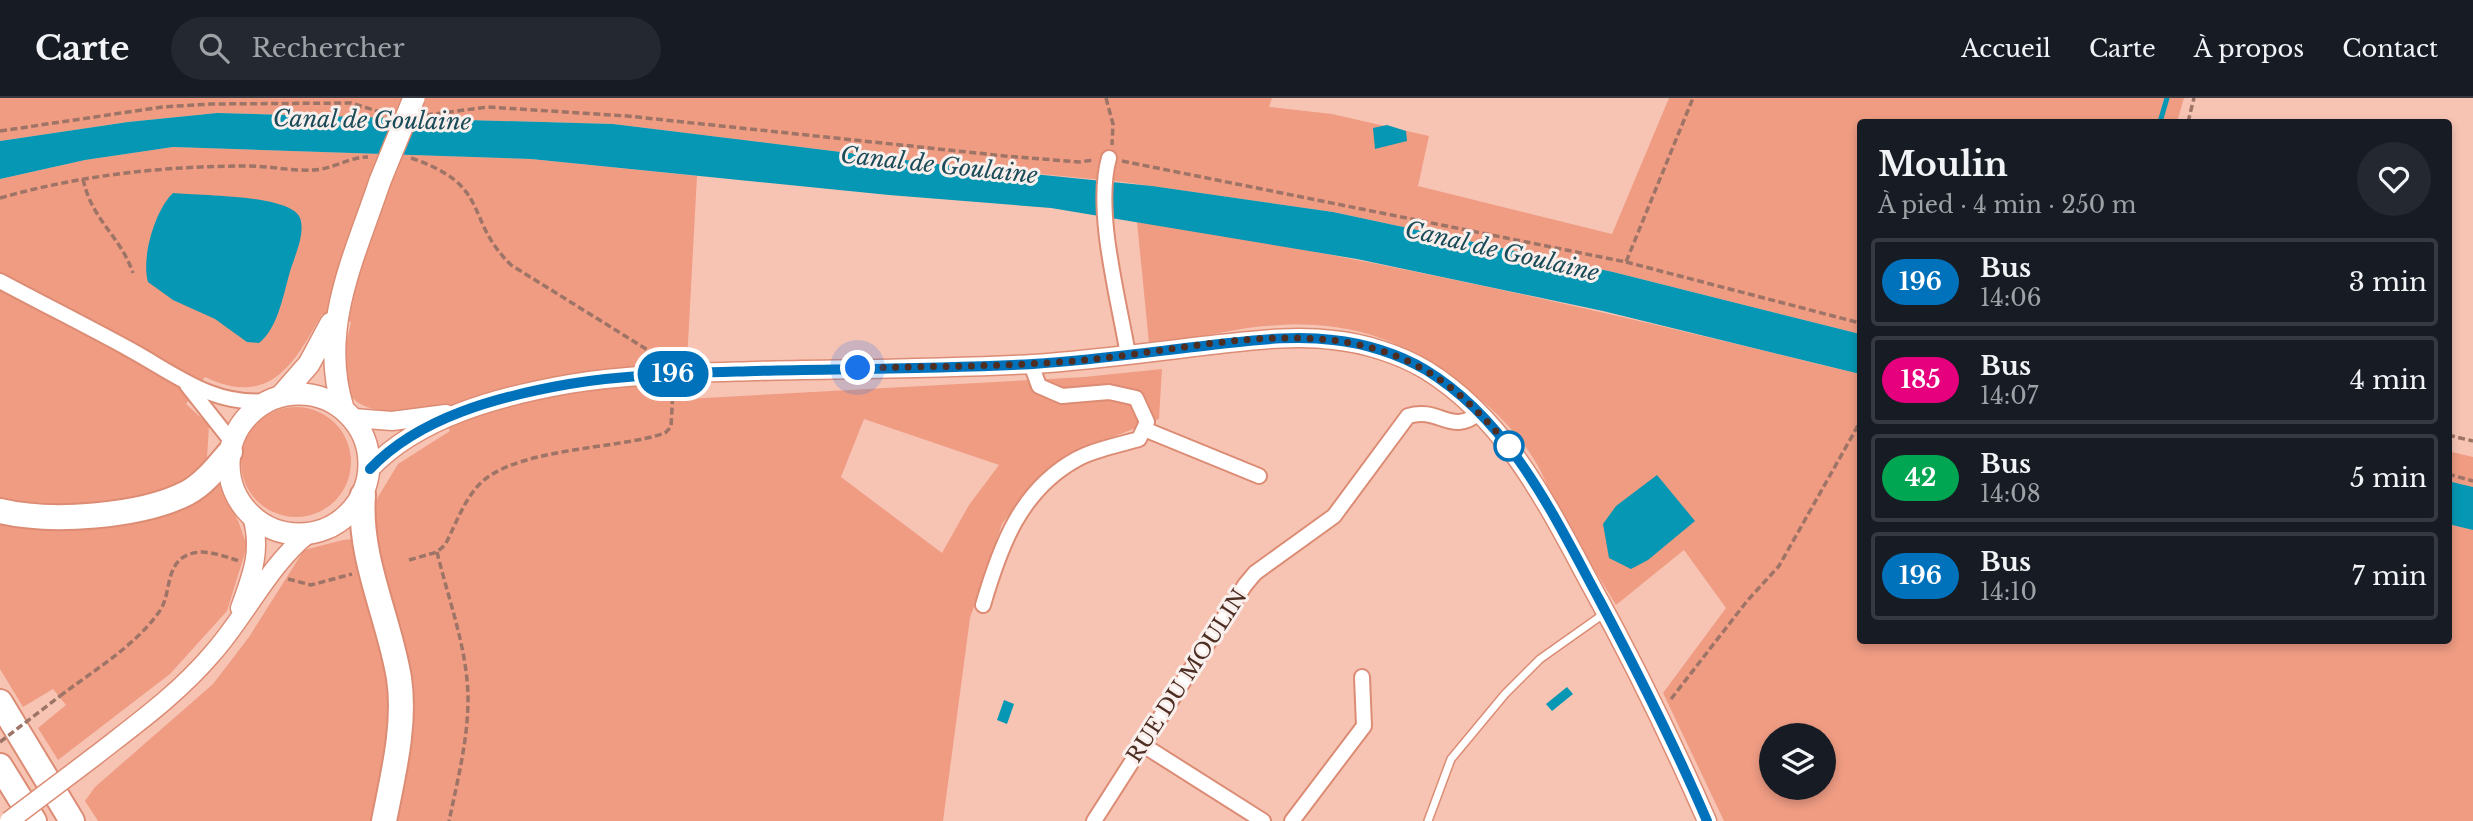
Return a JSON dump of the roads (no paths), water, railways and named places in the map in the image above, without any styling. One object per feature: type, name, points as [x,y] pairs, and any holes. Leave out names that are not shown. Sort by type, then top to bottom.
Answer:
[{"type":"highway","points":[[0,511],[61,518],[113,512],[172,499],[202,483],[231,447]]},
{"type":"highway","points":[[363,495],[361,515],[369,561],[394,655],[401,702],[384,821]]},
{"type":"highway","points":[[0,702],[72,821]]},
{"type":"highway","points":[[0,766],[34,821]]},
{"type":"main road","points":[[338,311],[333,373],[348,413],[368,446],[370,469],[363,495],[340,521],[308,534],[283,532],[252,516],[232,487],[231,447],[245,418],[274,398],[309,364],[338,311],[380,181],[417,106]]},
{"type":"main road","points":[[274,398],[314,395],[348,413]]},
{"type":"street","points":[[1107,164],[1108,241],[1128,355]]},
{"type":"street","points":[[0,281],[128,348],[186,384],[224,399],[248,403],[274,398]]},
{"type":"street","points":[[348,413],[391,421],[464,412],[556,387],[629,377],[1031,364],[1272,339],[1342,341],[1391,354],[1423,369],[1480,412],[1523,465],[1606,612],[1657,710],[1707,821]]},
{"type":"street","points":[[983,605],[997,558],[1017,514],[1077,458],[1139,439],[1147,422],[1136,398],[1109,392],[1062,396],[1039,386],[1031,364]]},
{"type":"street","points":[[186,384],[231,447]]},
{"type":"street","points":[[370,469],[387,451],[405,439],[464,412]]},
{"type":"street","name":"RUE DU MOULIN","points":[[1094,821],[1255,573],[1334,516],[1408,416],[1419,413],[1437,416],[1453,424],[1464,424],[1480,412]]},
{"type":"street","points":[[1144,429],[1259,476]]},
{"type":"street","points":[[232,627],[257,561],[257,537],[252,516]]},
{"type":"street","points":[[9,821],[95,756],[189,679],[278,565],[308,534]]},
{"type":"street","points":[[1292,821],[1364,726],[1362,677]]},
{"type":"street","points":[[1143,745],[1263,821]]},
{"type":"lane","points":[[1428,821],[1451,759],[1505,694],[1540,659],[1606,612]]},
{"type":"water","name":"Canal de Goulaine","points":[[217,113],[613,124],[946,165],[1152,186],[1333,212],[1613,272],[1857,333],[1857,373],[1603,311],[1357,259],[1051,208],[889,195],[531,159],[173,147],[85,160],[0,179],[0,141],[128,122]]},
{"type":"water","points":[[1387,125],[1406,131],[1407,141],[1375,149],[1373,128]]},
{"type":"water","points":[[173,193],[262,200],[293,210],[300,218],[300,239],[278,312],[270,330],[259,343],[247,342],[215,319],[173,300],[148,282],[146,260],[151,235],[166,201]]},
{"type":"water","points":[[1657,475],[1695,521],[1648,560],[1631,569],[1609,558],[1603,524],[1616,506]]},
{"type":"water","points":[[2452,482],[2473,487],[2473,530],[2452,525]]},
{"type":"water","points":[[1567,687],[1573,694],[1552,711],[1546,704]]},
{"type":"water","points":[[1004,700],[1014,704],[1007,724],[997,720]]},
{"type":"waterway","points":[[2161,119],[2167,98]]}]
